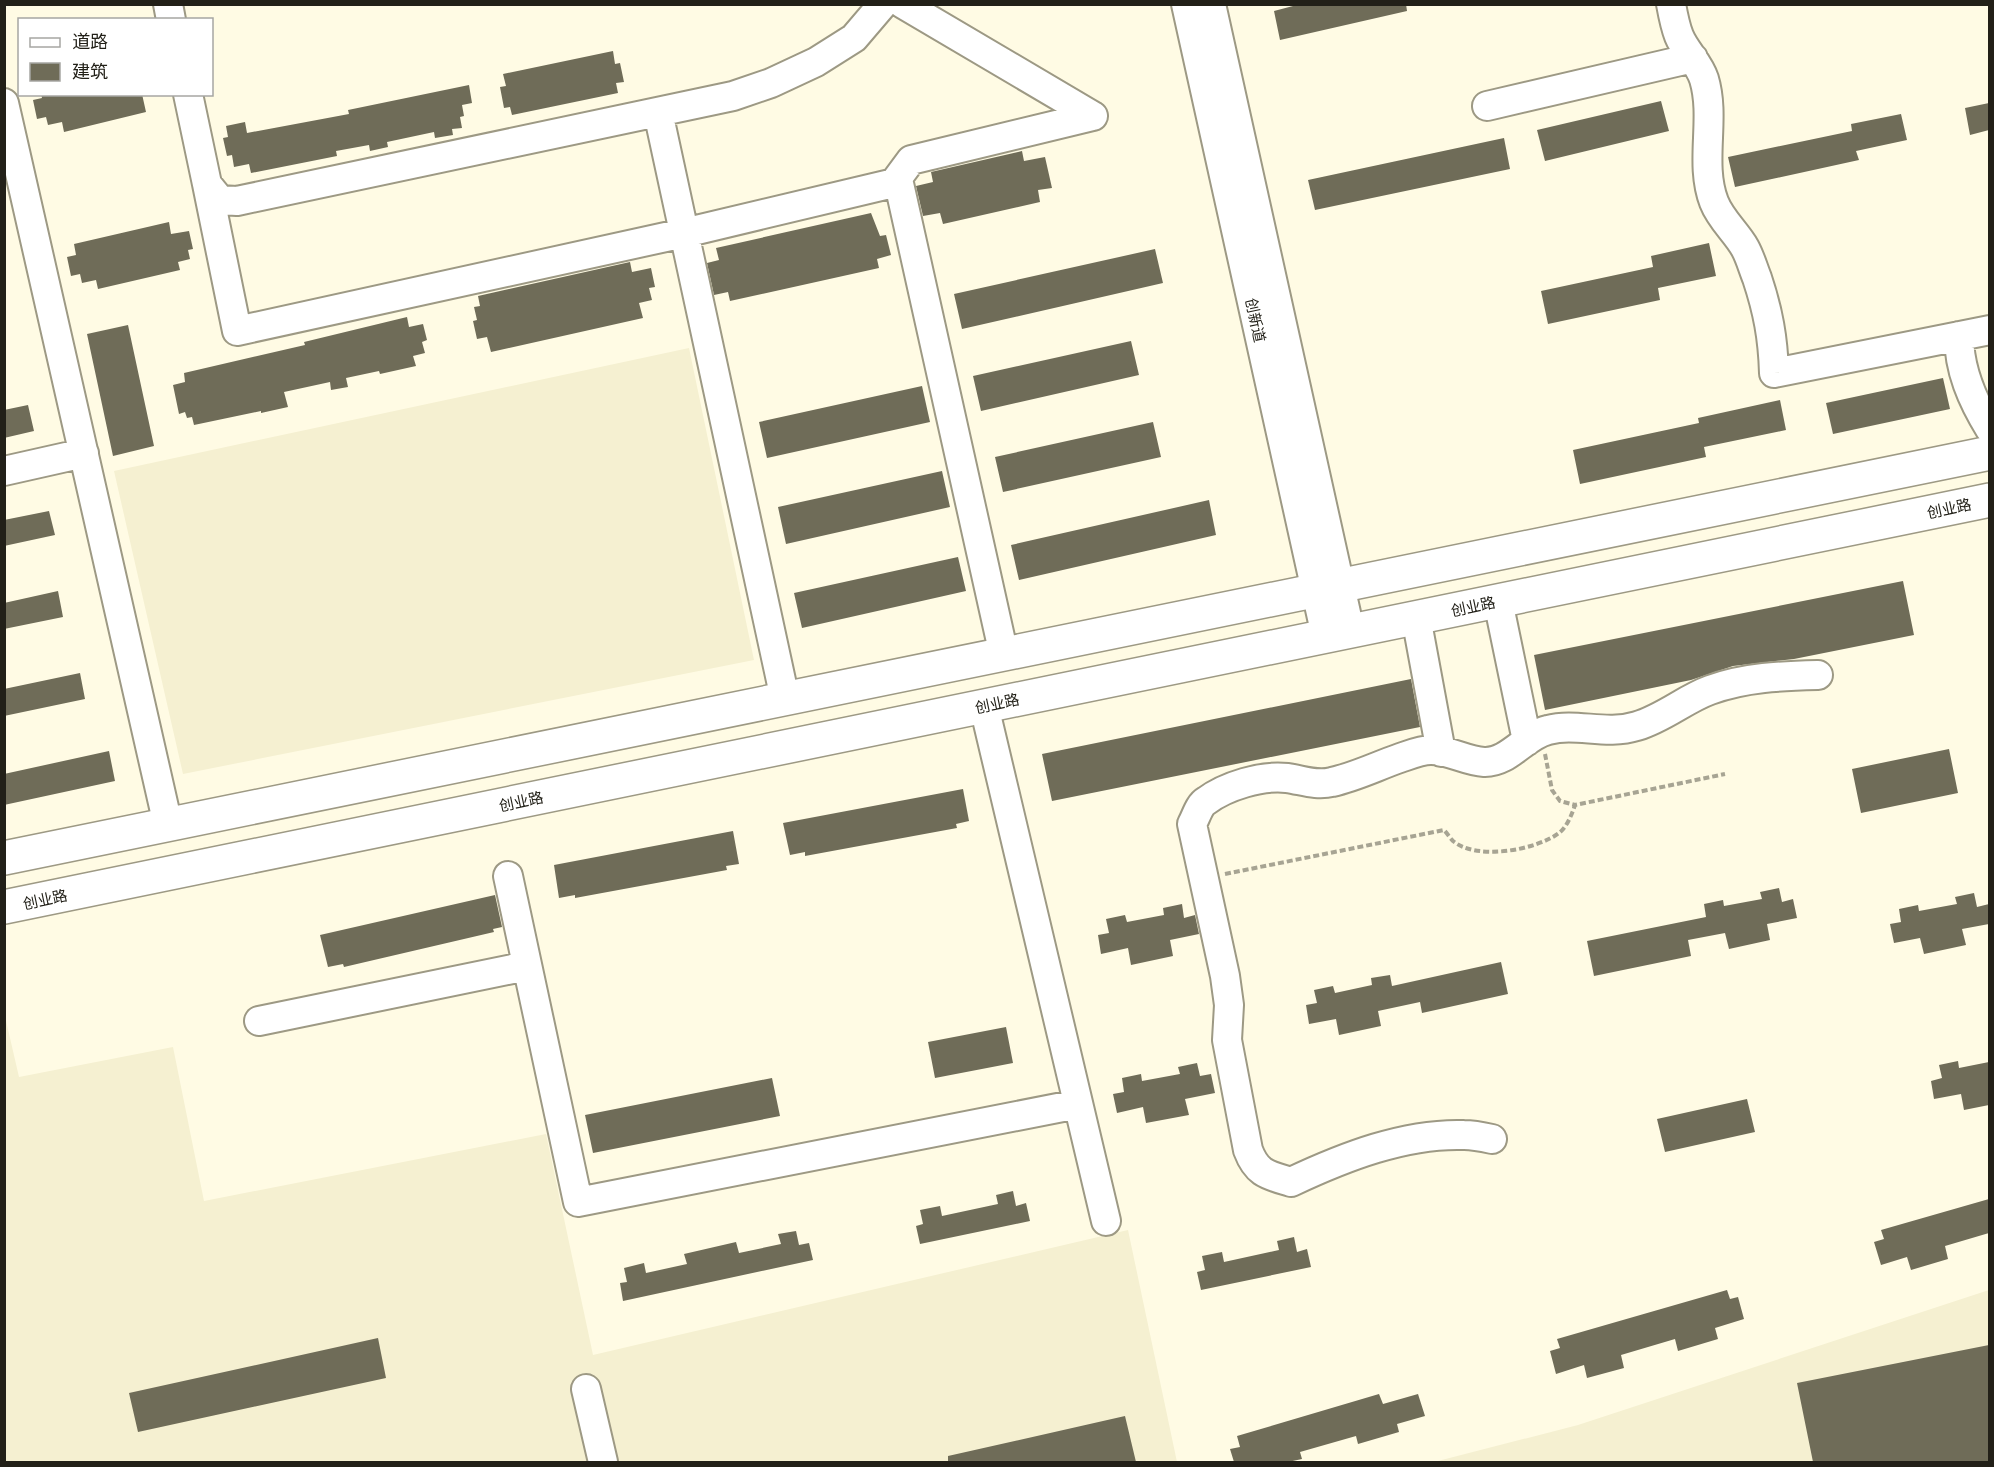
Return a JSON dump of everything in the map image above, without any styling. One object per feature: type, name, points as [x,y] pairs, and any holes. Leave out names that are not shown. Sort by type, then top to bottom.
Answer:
[{"type":"main road","points":[[4,858],[1989,453]]},
{"type":"main road","name":"创业路","points":[[4,907],[1989,500]]},
{"type":"street","points":[[207,184],[220,200],[237,201],[733,96],[771,83],[816,62],[854,38],[883,4]]},
{"type":"street","points":[[188,96],[237,330],[684,233],[894,183],[911,160],[1093,116],[903,4]]},
{"type":"street","name":"创新道","points":[[1186,4],[1338,633]]},
{"type":"street","name":"创新道","points":[[1211,4],[1328,589]]},
{"type":"street","points":[[1671,4],[1679,37],[1704,80],[1708,100],[1707,163],[1714,202],[1721,216],[1745,249],[1754,269],[1771,331],[1774,373],[1989,330]]},
{"type":"street","points":[[1487,106],[1693,58]]},
{"type":"street","points":[[4,103],[168,825]]},
{"type":"street","points":[[658,112],[785,699]]},
{"type":"street","points":[[898,179],[1004,655]]},
{"type":"street","points":[[1959,336],[1959,352],[1965,376],[1989,429]]},
{"type":"street","points":[[4,471],[84,453]]},
{"type":"street","points":[[1498,601],[1534,737]]},
{"type":"street","points":[[1416,617],[1441,752]]},
{"type":"street","points":[[1492,1139],[1465,1135],[1390,1144],[1351,1155],[1291,1182],[1265,1174],[1253,1164],[1248,1150],[1227,1040],[1229,1005],[1225,976],[1192,824],[1204,802],[1238,785],[1264,778],[1329,783],[1414,753],[1431,750],[1485,762],[1502,758],[1547,730],[1568,727],[1616,731],[1627,729],[1662,716],[1709,690],[1760,678],[1818,675]]},
{"type":"street","points":[[984,706],[1106,1221]]},
{"type":"street","points":[[508,876],[578,1202],[1078,1104]]},
{"type":"street","points":[[259,1021],[527,966]]},
{"type":"street","points":[[586,1389],[603,1462]]},
{"type":"path","points":[[1534,737],[1552,790],[1560,801],[1575,805],[1725,774]]},
{"type":"path","points":[[1204,879],[1444,830],[1454,842],[1473,850],[1494,852],[1521,848],[1542,843],[1561,832],[1572,815],[1575,805]]},
{"type":"shaded area","points":[[689,348],[754,660],[183,774],[114,471]]},
{"type":"shaded area","points":[[4,1012],[19,1077],[173,1047],[204,1201],[546,1134],[593,1355],[1128,1230],[1177,1462],[5,1462]]},
{"type":"shaded area","points":[[1989,1290],[1989,1462],[1434,1462],[1578,1425]]},
{"type":"building","points":[[1293,4],[1406,4],[1407,11],[1280,40],[1274,11],[1293,6]]},
{"type":"building","points":[[613,51],[615,64],[620,63],[624,82],[616,83],[618,93],[512,115],[510,107],[504,108],[500,87],[506,86],[503,74]]},
{"type":"building","points":[[469,85],[472,103],[462,105],[464,116],[460,117],[462,128],[452,129],[453,135],[435,138],[434,132],[387,142],[388,147],[370,151],[369,145],[336,151],[337,156],[251,173],[249,164],[234,167],[232,155],[227,156],[223,138],[228,137],[226,126],[245,122],[247,133],[349,114],[348,110]]},
{"type":"building","points":[[42,96],[142,96],[146,112],[64,132],[62,122],[48,125],[46,117],[37,119],[33,100],[42,98]]},
{"type":"building","points":[[1661,101],[1669,131],[1545,161],[1537,130]]},
{"type":"building","points":[[1989,103],[1989,130],[1970,135],[1965,108]]},
{"type":"building","points":[[1901,114],[1907,140],[1856,151],[1859,160],[1735,187],[1728,157],[1852,131],[1851,124]]},
{"type":"building","points":[[1504,138],[1510,169],[1315,210],[1308,180]]},
{"type":"building","points":[[1022,151],[1024,161],[1045,157],[1052,188],[1038,190],[1040,202],[943,224],[940,213],[923,216],[916,186],[933,182],[931,172]]},
{"type":"building","points":[[871,213],[880,236],[886,235],[891,255],[877,259],[879,268],[730,301],[728,292],[714,295],[707,263],[719,260],[716,248]]},
{"type":"building","points":[[169,222],[171,234],[189,231],[193,249],[188,250],[190,259],[178,262],[180,270],[98,289],[96,280],[82,283],[80,274],[71,276],[67,257],[76,255],[74,244]]},
{"type":"building","points":[[1709,243],[1716,276],[1658,288],[1660,300],[1548,324],[1541,291],[1653,267],[1651,256]]},
{"type":"building","points":[[1155,249],[1163,283],[962,329],[954,294]]},
{"type":"building","points":[[630,262],[632,272],[651,268],[655,287],[649,288],[652,300],[639,303],[643,318],[491,352],[487,337],[477,339],[473,321],[477,320],[474,307],[480,306],[478,296]]},
{"type":"building","points":[[407,317],[409,327],[423,324],[427,340],[422,342],[425,353],[413,356],[416,366],[380,374],[379,371],[346,378],[348,387],[331,390],[330,382],[284,392],[288,407],[261,413],[261,411],[194,425],[192,417],[187,418],[185,412],[179,414],[173,385],[185,382],[184,373],[305,345],[304,342]]},
{"type":"building","points":[[128,325],[154,446],[113,456],[87,334]]},
{"type":"building","points":[[1131,341],[1139,375],[981,411],[973,376]]},
{"type":"building","points":[[1943,378],[1950,409],[1833,434],[1826,403]]},
{"type":"building","points":[[922,386],[930,422],[767,458],[759,422]]},
{"type":"building","points":[[1780,400],[1786,430],[1704,447],[1706,457],[1580,484],[1573,450],[1699,423],[1698,418]]},
{"type":"building","points":[[28,405],[34,431],[4,438],[4,410]]},
{"type":"building","points":[[1153,422],[1161,457],[1003,492],[995,457]]},
{"type":"building","points":[[942,471],[950,507],[786,544],[778,507]]},
{"type":"building","points":[[1209,500],[1216,535],[1019,580],[1011,545]]},
{"type":"building","points":[[49,511],[55,535],[4,546],[4,520]]},
{"type":"building","points":[[958,557],[966,591],[802,628],[794,593]]},
{"type":"building","points":[[1903,581],[1914,635],[1794,659],[1733,666],[1691,680],[1545,710],[1534,655]]},
{"type":"building","points":[[58,591],[63,617],[4,629],[4,603]]},
{"type":"building","points":[[80,673],[85,699],[4,716],[4,689]]},
{"type":"building","points":[[1411,679],[1420,727],[1052,801],[1042,754]]},
{"type":"building","points":[[1949,749],[1958,793],[1861,813],[1852,769]]},
{"type":"building","points":[[109,751],[115,781],[4,805],[4,774]]},
{"type":"building","points":[[963,789],[969,821],[956,824],[957,828],[805,856],[805,852],[790,855],[783,823]]},
{"type":"building","points":[[733,831],[739,864],[726,866],[727,870],[575,898],[575,895],[559,898],[554,865]]},
{"type":"building","points":[[1779,888],[1782,902],[1793,899],[1797,918],[1767,924],[1770,940],[1729,949],[1725,933],[1688,940],[1691,956],[1594,976],[1587,941],[1706,917],[1704,904],[1723,900],[1724,906],[1762,899],[1760,892]]},
{"type":"building","points":[[1974,893],[1977,907],[1989,904],[1989,924],[1962,929],[1966,945],[1924,954],[1920,938],[1894,943],[1890,924],[1901,922],[1899,909],[1918,905],[1919,911],[1957,904],[1955,897]]},
{"type":"building","points":[[495,895],[502,927],[493,929],[494,932],[344,967],[343,964],[328,967],[320,935]]},
{"type":"building","points":[[1182,904],[1184,918],[1195,915],[1199,934],[1170,940],[1173,956],[1131,965],[1128,948],[1101,954],[1098,935],[1109,933],[1106,919],[1125,915],[1127,922],[1164,915],[1163,908]]},
{"type":"building","points":[[1501,962],[1508,994],[1422,1013],[1420,1002],[1378,1011],[1381,1026],[1339,1035],[1336,1019],[1309,1024],[1306,1005],[1317,1003],[1314,990],[1333,986],[1335,993],[1372,985],[1371,978],[1390,975],[1392,986]]},
{"type":"building","points":[[1006,1027],[1013,1063],[935,1078],[928,1042]]},
{"type":"building","points":[[1958,1061],[1959,1068],[1989,1062],[1989,1105],[1964,1110],[1961,1094],[1934,1099],[1931,1081],[1942,1078],[1939,1065]]},
{"type":"building","points":[[1197,1063],[1200,1076],[1211,1074],[1215,1093],[1185,1099],[1189,1115],[1146,1123],[1143,1107],[1117,1113],[1113,1094],[1124,1092],[1122,1078],[1141,1074],[1142,1081],[1180,1074],[1178,1067]]},
{"type":"building","points":[[772,1078],[780,1116],[593,1153],[585,1115]]},
{"type":"building","points":[[1747,1099],[1755,1132],[1665,1152],[1657,1119]]},
{"type":"building","points":[[1013,1191],[1016,1206],[1026,1203],[1030,1221],[920,1244],[916,1226],[923,1224],[920,1210],[940,1206],[942,1216],[998,1204],[996,1195]]},
{"type":"building","points":[[1989,1199],[1989,1233],[1945,1246],[1948,1259],[1911,1270],[1907,1257],[1881,1265],[1874,1242],[1884,1239],[1881,1230]]},
{"type":"building","points":[[796,1231],[799,1245],[809,1243],[813,1260],[623,1301],[620,1283],[627,1282],[624,1268],[644,1263],[646,1273],[687,1264],[684,1254],[736,1242],[739,1253],[781,1244],[778,1234]]},
{"type":"building","points":[[1294,1237],[1297,1252],[1307,1249],[1311,1267],[1201,1290],[1197,1272],[1205,1270],[1202,1256],[1222,1252],[1224,1262],[1279,1250],[1277,1241]]},
{"type":"building","points":[[1727,1290],[1730,1299],[1738,1297],[1744,1319],[1715,1328],[1718,1339],[1678,1351],[1675,1339],[1621,1355],[1624,1368],[1587,1378],[1584,1365],[1556,1374],[1550,1351],[1560,1348],[1557,1339]]},
{"type":"building","points":[[378,1338],[386,1378],[138,1432],[129,1393]]},
{"type":"building","points":[[1989,1345],[1989,1462],[1813,1462],[1797,1383]]},
{"type":"building","points":[[1379,1394],[1383,1404],[1418,1394],[1425,1416],[1397,1424],[1399,1432],[1358,1444],[1356,1436],[1300,1452],[1302,1459],[1288,1462],[1234,1462],[1230,1449],[1240,1447],[1237,1436]]},
{"type":"building","points":[[1125,1416],[1136,1462],[948,1462],[948,1456]]}]
